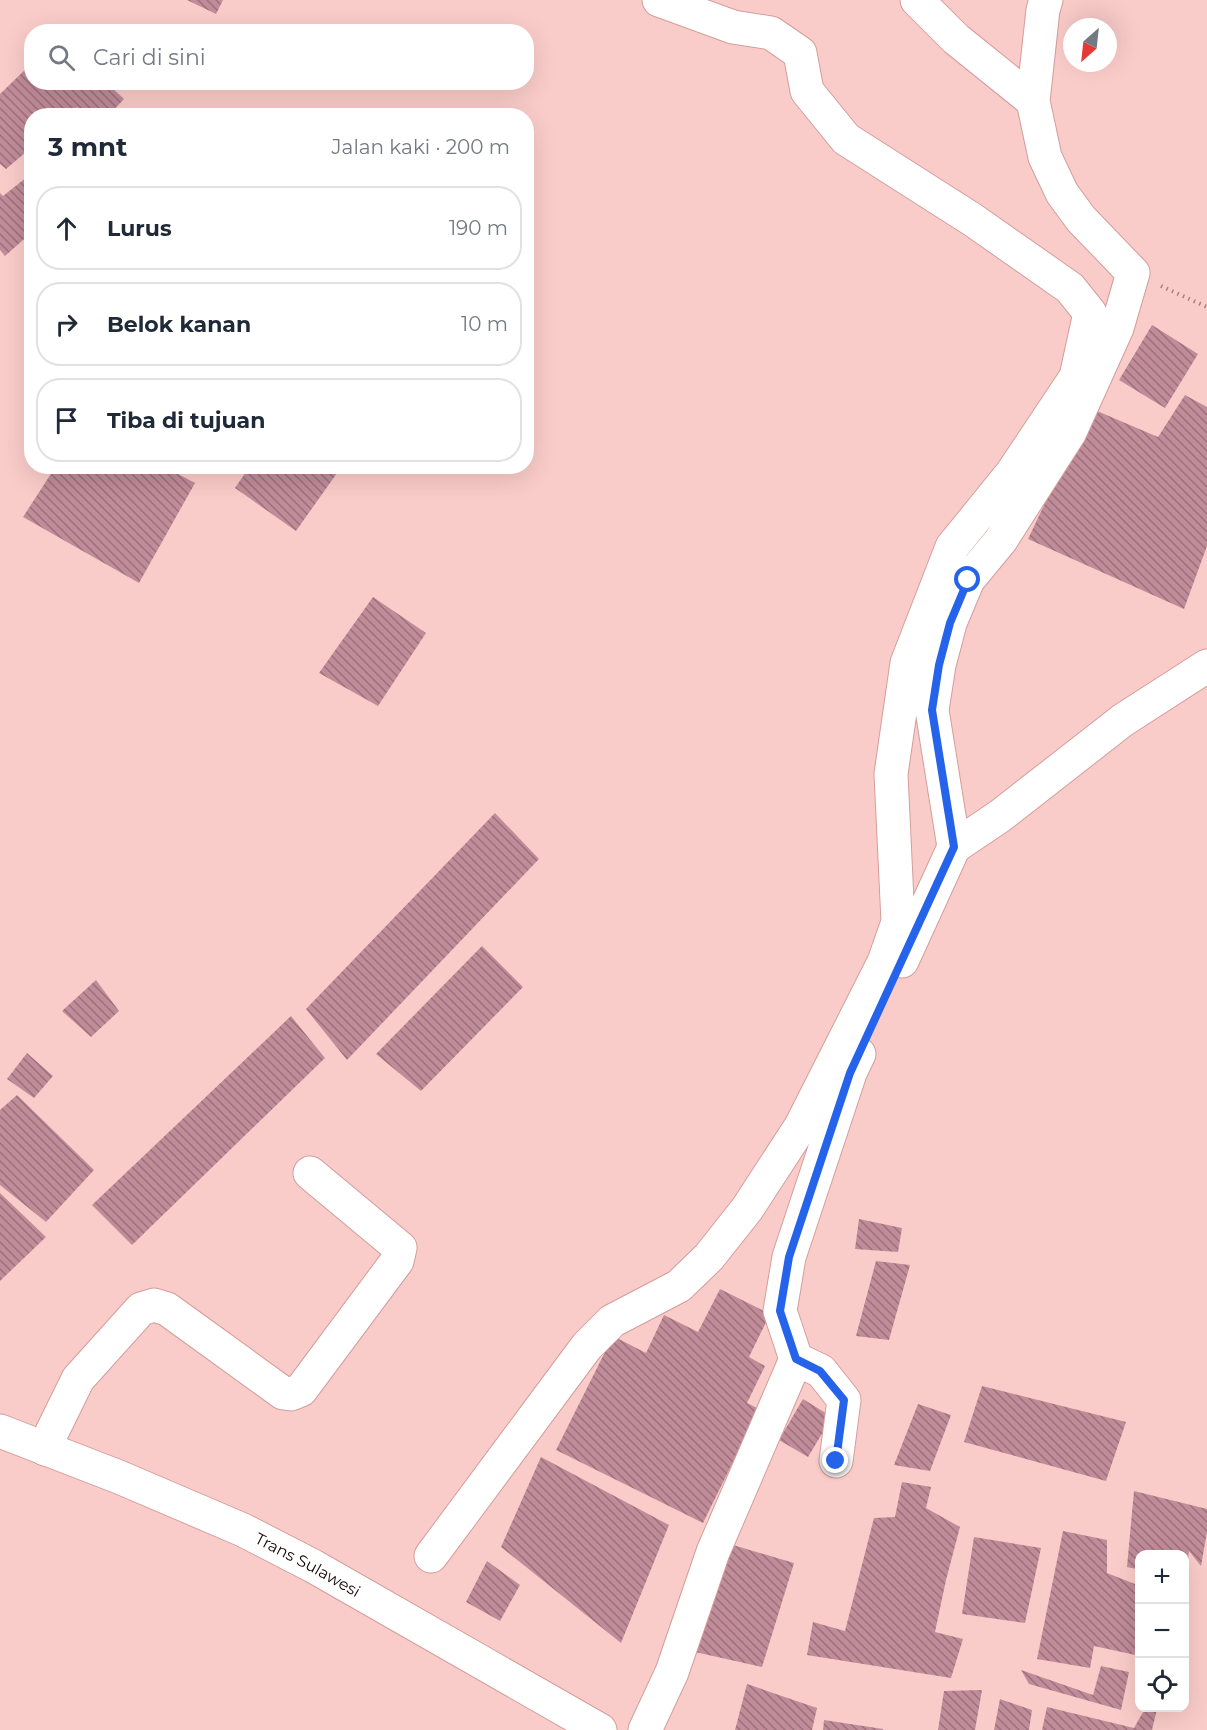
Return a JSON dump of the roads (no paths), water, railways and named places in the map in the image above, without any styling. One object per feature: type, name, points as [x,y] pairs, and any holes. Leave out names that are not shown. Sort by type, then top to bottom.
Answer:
[{"type":"main road","points":[[431,1556],[587,1346],[612,1320],[678,1286],[709,1257],[747,1209],[801,1126],[884,962],[898,922],[891,774],[907,663],[952,548],[1012,473],[1076,377],[1090,313],[1070,288],[973,220],[846,139],[807,91],[800,53],[771,33],[733,27],[659,0]]},
{"type":"main road","points":[[917,0],[956,39],[1033,101]]},
{"type":"main road","points":[[954,847],[932,710],[939,665],[950,623],[968,580],[1001,540],[1070,432],[1118,328],[1133,273],[1081,219],[1062,193],[1044,157],[1033,101],[1046,0]]},
{"type":"main road","points":[[645,1730],[672,1672],[713,1552],[796,1359],[780,1311],[789,1257],[850,1073],[954,847],[1000,816],[1124,720],[1207,666]]},
{"type":"main road","points":[[45,1449],[78,1379],[141,1309],[154,1305],[166,1309],[283,1393],[291,1394],[301,1390],[397,1261],[400,1248],[310,1173]]},
{"type":"main road","points":[[796,1359],[820,1371],[844,1400],[836,1461]]},
{"type":"main road","name":"Trans Sulawesi","points":[[0,1431],[119,1477],[243,1530],[313,1566],[600,1730]]}]
